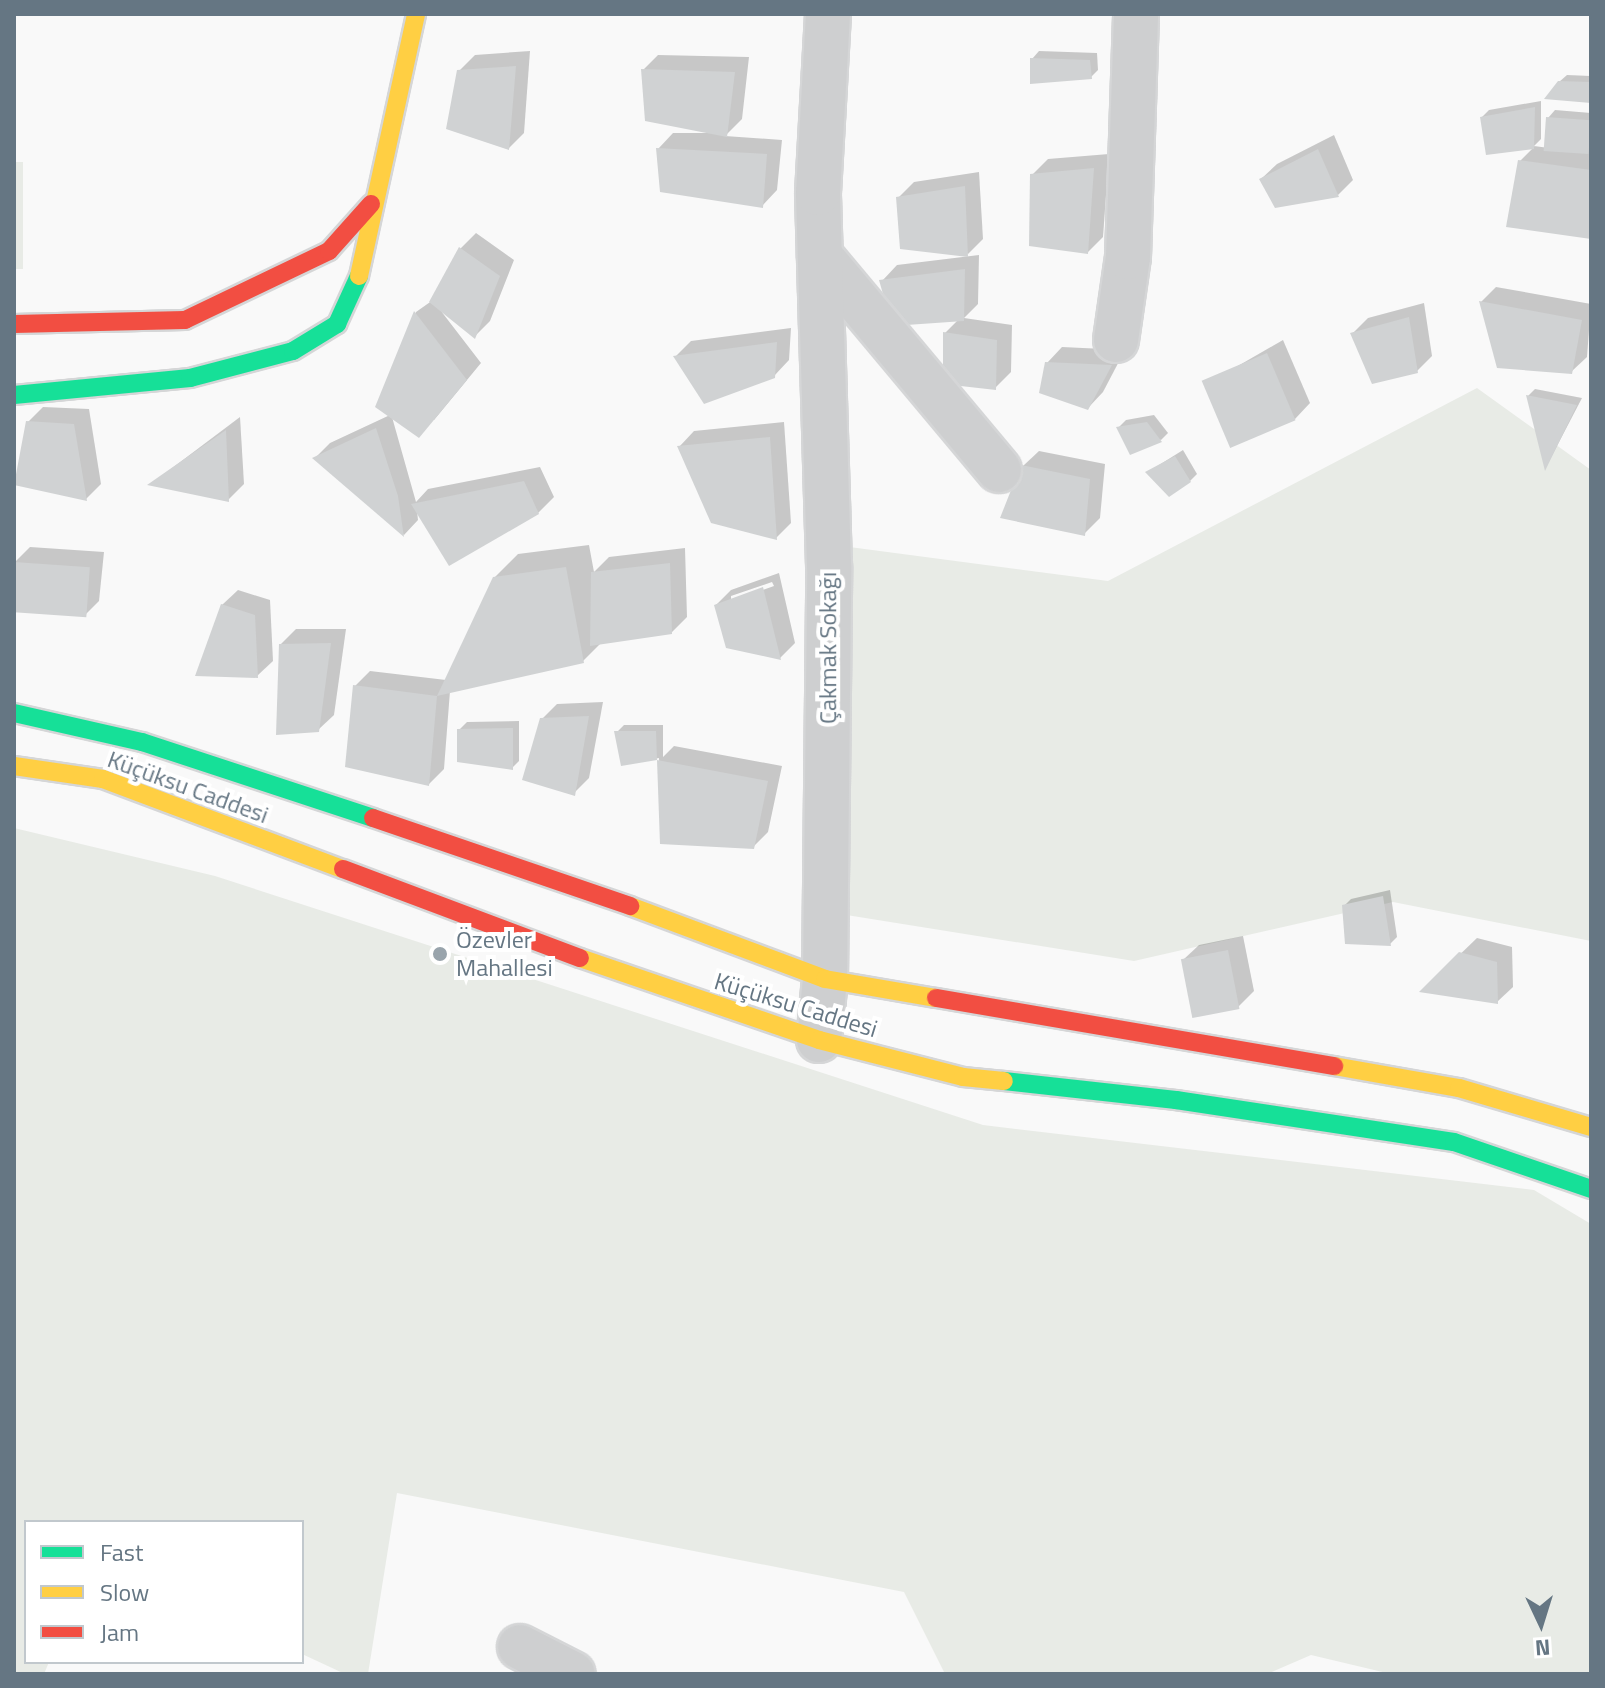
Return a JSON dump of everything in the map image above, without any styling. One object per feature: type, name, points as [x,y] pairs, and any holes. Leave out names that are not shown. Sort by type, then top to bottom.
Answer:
[{"type":"main road","points":[[14,395],[190,378],[293,351],[337,324],[357,286],[371,204],[416,14]]},
{"type":"main road","points":[[14,324],[185,320],[329,251],[371,204]]},
{"type":"main road","name":"Küçüksu Caddesi","points":[[14,713],[142,742],[496,859],[825,979],[1459,1088],[1591,1127]]},
{"type":"main road","name":"Küçüksu Caddesi","points":[[14,766],[103,779],[672,992],[819,1040],[963,1077],[1176,1100],[1454,1142],[1591,1189]]},
{"type":"street","name":"Çakmak Sokağı","points":[[819,1040],[825,979],[829,566],[819,106],[828,14]]},
{"type":"street","points":[[1116,340],[1128,257],[1136,14]]},
{"type":"street","points":[[820,256],[999,470]]},
{"type":"street","points":[[520,1647],[573,1674]]},
{"type":"shaded area","points":[[14,162],[23,162],[23,269],[14,269]]},
{"type":"shaded area","points":[[1477,388],[1591,470],[1591,941],[1393,902],[1134,961],[834,913],[804,541],[1108,581]]},
{"type":"shaded area","points":[[14,828],[215,876],[983,1125],[1534,1190],[1591,1224],[1591,1674],[1391,1674],[1311,1655],[1267,1674],[945,1674],[904,1592],[397,1493],[368,1674],[345,1674],[304,1655],[304,1520],[24,1520],[24,1664],[48,1664],[44,1674],[14,1674]]},
{"type":"building","points":[[1030,58],[1090,60],[1092,79],[1030,84]]},
{"type":"building","points":[[516,66],[509,150],[446,129],[457,70]]},
{"type":"building","points":[[641,69],[735,72],[727,137],[645,121]]},
{"type":"building","points":[[1558,81],[1591,82],[1591,103],[1544,99]]},
{"type":"building","points":[[1535,107],[1534,149],[1486,155],[1480,117]]},
{"type":"building","points":[[1546,117],[1591,120],[1589,154],[1544,151]]},
{"type":"building","points":[[656,148],[767,154],[763,208],[660,192]]},
{"type":"building","points":[[1318,149],[1339,197],[1275,208],[1259,179]]},
{"type":"building","points":[[1518,160],[1591,170],[1591,239],[1506,227]]},
{"type":"building","points":[[1094,168],[1088,254],[1029,246],[1030,174]]},
{"type":"building","points":[[965,186],[968,257],[900,249],[896,197]]},
{"type":"building","points":[[459,247],[500,276],[475,339],[429,302]]},
{"type":"building","points":[[965,269],[964,321],[892,326],[879,280]]},
{"type":"building","points":[[1479,301],[1582,320],[1572,374],[1497,368]]},
{"type":"building","points":[[414,311],[467,380],[419,438],[375,407]]},
{"type":"building","points":[[1409,317],[1418,373],[1372,384],[1350,333]]},
{"type":"building","points":[[943,332],[997,340],[996,390],[943,384]]},
{"type":"building","points":[[777,342],[775,378],[704,404],[673,356]]},
{"type":"building","points":[[1267,353],[1296,420],[1230,448],[1202,381]]},
{"type":"building","points":[[1045,362],[1112,365],[1088,410],[1039,393]]},
{"type":"building","points":[[1526,395],[1577,405],[1545,471]]},
{"type":"building","points":[[26,421],[74,424],[87,501],[14,485]]},
{"type":"building","points":[[1147,422],[1162,442],[1130,455],[1116,427]]},
{"type":"building","points":[[376,428],[398,496],[404,537],[312,458]]},
{"type":"building","points":[[226,430],[229,502],[147,485]]},
{"type":"building","points":[[770,437],[777,540],[711,523],[677,446]]},
{"type":"building","points":[[1175,456],[1191,482],[1169,497],[1145,472]]},
{"type":"building","points":[[1021,465],[1090,479],[1085,536],[1000,518]]},
{"type":"building","points":[[524,481],[539,514],[449,566],[411,504]]},
{"type":"building","points":[[14,562],[90,567],[86,617],[14,612]]},
{"type":"building","points":[[670,563],[672,634],[590,646],[591,572]]},
{"type":"building","points":[[566,567],[584,663],[437,696],[493,577]]},
{"type":"building","points":[[763,587],[781,660],[726,648],[714,605]]},
{"type":"building","points":[[221,604],[255,615],[258,678],[195,676]]},
{"type":"building","points":[[331,643],[319,732],[276,735],[279,644]]},
{"type":"building","points":[[353,685],[437,696],[429,786],[345,767]]},
{"type":"building","points":[[589,716],[575,796],[522,780],[540,718]]},
{"type":"building","points":[[513,728],[513,770],[457,762],[457,729]]},
{"type":"building","points":[[614,731],[656,731],[657,760],[621,766]]},
{"type":"building","points":[[657,760],[768,781],[754,849],[660,844]]},
{"type":"building","points":[[1383,896],[1391,946],[1345,944],[1342,905]]},
{"type":"building","points":[[1228,950],[1239,1009],[1192,1018],[1181,959]]},
{"type":"building","points":[[1459,952],[1497,962],[1498,1004],[1419,992]]},
{"type":"traffic: fast","points":[[14,395],[190,378],[293,351],[337,324],[359,276]]},
{"type":"traffic: fast","points":[[14,713],[142,742],[373,818]]},
{"type":"traffic: fast","points":[[1004,1081],[1176,1100],[1454,1142],[1591,1189]]},
{"type":"traffic: slow","points":[[359,276],[416,14]]},
{"type":"traffic: slow","points":[[14,766],[103,779],[343,869]]},
{"type":"traffic: slow","points":[[630,906],[825,979],[936,998]]},
{"type":"traffic: slow","points":[[580,958],[819,1040],[963,1077],[1004,1081]]},
{"type":"traffic: slow","points":[[1334,1066],[1459,1088],[1591,1127]]},
{"type":"traffic: jam","points":[[14,324],[185,320],[329,251],[371,204]]},
{"type":"traffic: jam","points":[[373,818],[630,906]]},
{"type":"traffic: jam","points":[[343,869],[580,958]]},
{"type":"traffic: jam","points":[[936,998],[1334,1066]]},
{"type":"place","name":"Özevler Mahallesi","points":[[440,954]]}]
